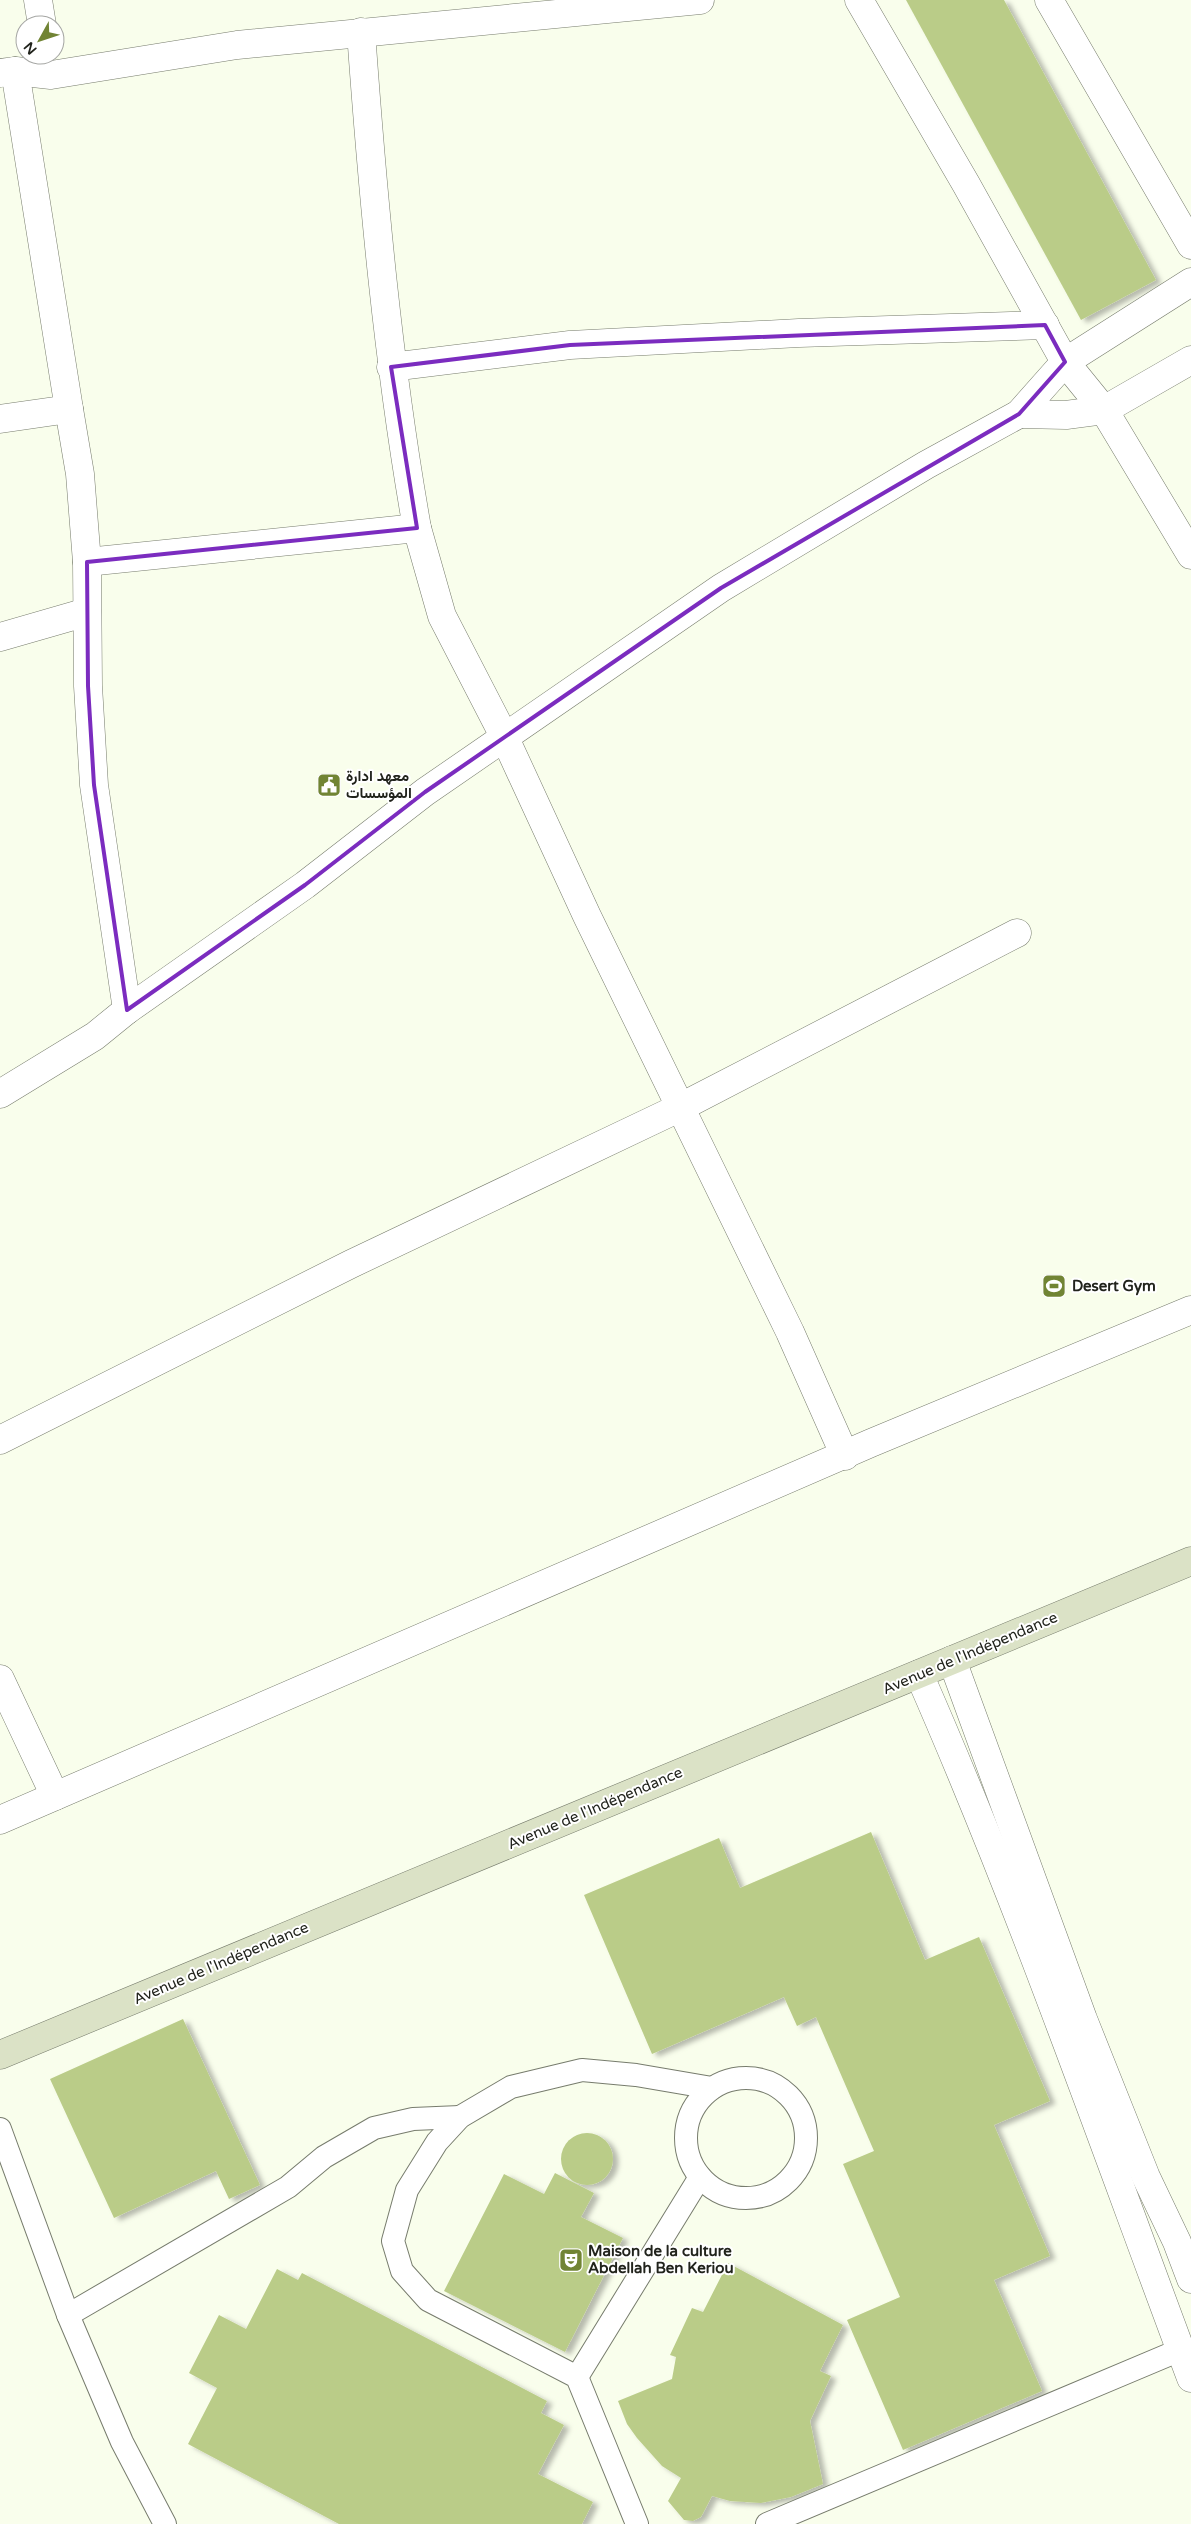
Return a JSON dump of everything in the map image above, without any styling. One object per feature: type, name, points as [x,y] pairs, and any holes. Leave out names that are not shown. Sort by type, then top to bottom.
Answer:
[{"type":"main road","name":"Avenue de l'Indépendance","points":[[0,2055],[1191,1561]]},
{"type":"street","points":[[38,0],[40,15]]},
{"type":"street","points":[[65,63],[361,32],[700,0]]},
{"type":"street","points":[[859,0],[966,184],[1065,362],[1104,410],[1191,555]]},
{"type":"street","points":[[1049,0],[1191,245]]},
{"type":"street","points":[[361,32],[371,170],[391,366],[417,528],[442,616],[504,736],[587,916],[679,1108],[790,1332],[845,1456]]},
{"type":"street","points":[[49,65],[7,72],[80,474],[87,562],[88,686],[94,785],[127,1010]]},
{"type":"street","points":[[0,1094],[95,1036],[127,1010],[305,885],[425,792],[721,588],[926,465],[1019,414],[1065,362],[1191,282]]},
{"type":"street","points":[[391,366],[570,345],[799,332],[1045,325]]},
{"type":"street","points":[[1019,414],[1066,414],[1104,410],[1191,360]]},
{"type":"street","points":[[0,419],[69,409]]},
{"type":"street","points":[[87,562],[417,528]]},
{"type":"street","points":[[0,637],[87,612]]},
{"type":"street","points":[[0,1440],[342,1268],[679,1108],[1017,933]]},
{"type":"street","points":[[0,1820],[845,1456],[1191,1310]]},
{"type":"street","points":[[952,1660],[1083,2019],[1146,2177],[1184,2240],[1191,2279]]},
{"type":"street","points":[[919,1674],[1011,1899],[1191,2378]]},
{"type":"street","points":[[0,1680],[55,1796]]},
{"type":"lane","points":[[637,2524],[577,2377],[428,2300],[402,2271],[393,2241],[407,2190],[437,2142],[460,2117],[511,2086],[582,2070],[636,2075],[712,2088]]},
{"type":"lane","points":[[749,2078],[768,2082],[785,2092],[799,2107],[805,2126],[806,2146],[801,2165],[789,2181],[767,2195],[754,2199],[734,2198],[715,2191],[700,2177],[690,2160],[685,2140],[688,2120],[694,2108],[712,2088],[729,2080],[749,2078]]},
{"type":"lane","points":[[68,2315],[288,2187],[324,2157],[374,2128],[413,2119],[460,2117]]},
{"type":"lane","points":[[0,2129],[68,2315],[122,2442],[165,2524]]},
{"type":"lane","points":[[577,2377],[700,2177]]},
{"type":"lane","points":[[767,2524],[1180,2350]]},
{"type":"highlighted area","points":[[1045,325],[1065,362],[1019,414],[721,588],[425,792],[305,885],[127,1010],[94,785],[88,686],[87,562],[417,528],[391,367],[570,345]]},
{"type":"building","points":[[906,0],[1004,0],[1156,280],[1081,320]]},
{"type":"building","points":[[871,1832],[925,1960],[979,1937],[1050,2101],[994,2125],[1050,2256],[994,2280],[1042,2391],[903,2450],[847,2320],[900,2297],[843,2164],[874,2151],[816,2017],[797,2026],[784,1997],[652,2054],[584,1895],[719,1838],[740,1888]]},
{"type":"building","points":[[183,2019],[260,2185],[229,2199],[216,2171],[114,2218],[50,2079]]},
{"type":"building","points":[[587,2133],[597,2135],[605,2141],[611,2149],[613,2159],[611,2169],[605,2177],[597,2183],[587,2185],[577,2183],[569,2177],[563,2169],[561,2159],[563,2149],[569,2141],[577,2135]]},
{"type":"building","points":[[555,2173],[594,2193],[581,2217],[623,2238],[565,2352],[444,2291],[504,2174],[544,2194]]},
{"type":"building","points":[[728,2263],[843,2325],[820,2371],[831,2376],[810,2421],[823,2484],[791,2497],[761,2503],[730,2501],[712,2496],[701,2517],[693,2521],[684,2520],[668,2501],[681,2478],[662,2466],[637,2438],[627,2424],[618,2401],[672,2379],[676,2357],[670,2355],[692,2308],[703,2312]]},
{"type":"building","points":[[277,2269],[298,2280],[302,2273],[547,2401],[541,2413],[564,2425],[538,2474],[593,2502],[582,2524],[339,2524],[188,2444],[217,2388],[189,2373],[219,2315],[246,2329]]},
{"type":"place","name":"معهد ادارة المؤسسات","points":[[329,785]]},
{"type":"place","name":"Desert Gym","points":[[1054,1286]]},
{"type":"place","name":"Maison de la culture Abdellah Ben Keriou","points":[[571,2260]]}]
